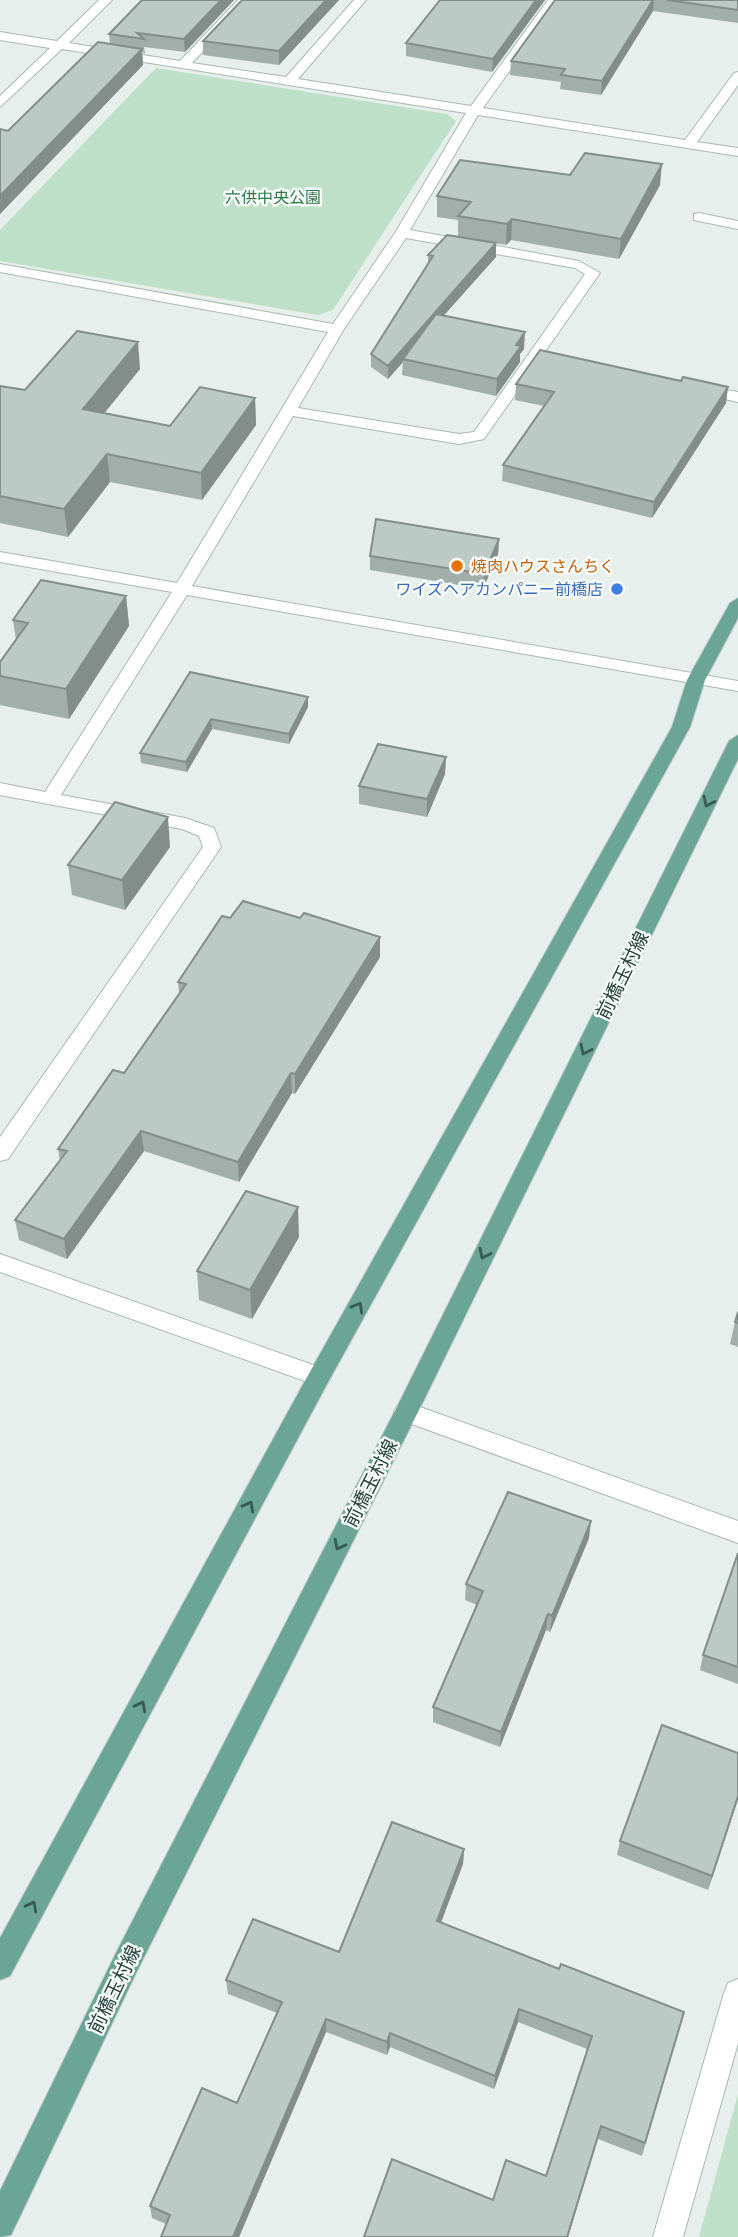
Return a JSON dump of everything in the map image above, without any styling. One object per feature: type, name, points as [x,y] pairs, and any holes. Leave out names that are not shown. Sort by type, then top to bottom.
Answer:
[{"type":"main road","points":[[0,1966],[319,1377],[681,727],[696,680],[738,603]]},
{"type":"main road","name":"前橋玉村線","points":[[0,2224],[132,1951],[406,1412],[738,741]]},
{"type":"street","points":[[0,103],[106,0]]},
{"type":"street","points":[[184,64],[245,0]]},
{"type":"street","points":[[290,80],[360,0]]},
{"type":"street","points":[[50,798],[182,589],[337,329],[401,233],[474,111],[554,0]]},
{"type":"street","points":[[0,36],[738,152]]},
{"type":"street","points":[[689,144],[738,76]]},
{"type":"street","points":[[699,217],[738,225]]},
{"type":"street","points":[[289,411],[469,439],[485,432],[545,357],[592,279],[593,273],[589,269],[401,233]]},
{"type":"street","points":[[0,268],[337,329]]},
{"type":"street","points":[[685,386],[738,397]]},
{"type":"street","points":[[0,556],[738,686]]},
{"type":"street","points":[[0,789],[185,824],[207,832],[212,847],[0,1153]]},
{"type":"street","points":[[0,1263],[319,1377]]},
{"type":"street","points":[[406,1412],[738,1532]]},
{"type":"street","points":[[668,2237],[738,1993]]},
{"type":"green space","name":"六供中央公園","points":[[156,68],[447,114],[456,121],[333,310],[318,315],[0,261],[0,230]]},
{"type":"green space","points":[[738,2094],[738,2237],[699,2237]]},
{"type":"building","points":[[142,0],[221,0],[184,39],[137,33],[144,39],[109,34]]},
{"type":"building","points":[[242,0],[326,0],[279,51],[203,41]]},
{"type":"building","points":[[440,0],[536,0],[493,59],[406,43]]},
{"type":"building","points":[[555,0],[653,0],[602,81],[561,75],[565,69],[511,61]]},
{"type":"building","points":[[667,0],[738,0],[738,10]]},
{"type":"building","points":[[98,42],[142,49],[0,196],[0,129],[8,131]]},
{"type":"building","points":[[585,153],[662,164],[621,239],[512,219],[507,224],[458,216],[471,202],[437,196],[460,160],[570,175]]},
{"type":"building","points":[[447,235],[496,243],[388,366],[371,354],[433,256],[428,255]]},
{"type":"building","points":[[436,314],[525,332],[516,345],[521,346],[497,379],[403,359]]},
{"type":"building","points":[[77,331],[138,342],[83,409],[170,426],[200,387],[255,398],[201,473],[107,454],[64,509],[0,496],[0,386],[25,390]]},
{"type":"building","points":[[540,350],[681,381],[683,377],[728,387],[654,502],[503,465],[554,392],[516,384]]},
{"type":"building","points":[[376,519],[499,539],[484,574],[370,556]]},
{"type":"building","points":[[41,580],[126,596],[66,689],[0,676],[0,662],[28,623],[13,620]]},
{"type":"building","points":[[190,672],[308,697],[289,734],[211,719],[186,762],[140,753]]},
{"type":"building","points":[[378,744],[446,757],[427,799],[359,786]]},
{"type":"building","points":[[115,802],[168,817],[122,880],[68,865]]},
{"type":"building","points":[[243,901],[300,918],[304,913],[380,937],[295,1074],[291,1073],[238,1162],[141,1131],[64,1239],[15,1220],[67,1151],[58,1149],[113,1070],[124,1073],[186,984],[178,982],[222,916],[230,918]]},
{"type":"building","points":[[246,1191],[298,1207],[250,1290],[197,1271]]},
{"type":"building","points":[[508,1492],[591,1521],[552,1616],[548,1614],[501,1732],[433,1707],[483,1591],[466,1584]]},
{"type":"building","points":[[738,1553],[738,1667],[703,1655]]},
{"type":"building","points":[[662,1725],[738,1753],[738,1796],[712,1876],[620,1841]]},
{"type":"building","points":[[392,1822],[464,1849],[437,1921],[559,1969],[561,1964],[684,2012],[645,2143],[601,2126],[567,2237],[364,2237],[392,2159],[493,2200],[506,2160],[546,2176],[592,2036],[519,2009],[495,2076],[390,2033],[387,2042],[326,2019],[233,2237],[161,2237],[170,2215],[150,2206],[202,2088],[237,2103],[282,2002],[226,1980],[253,1919],[339,1952]]},
{"type":"place","name":"焼肉ハウスさんちく","points":[[457,566]]},
{"type":"place","name":"ワイズヘアカンパニー前橋店","points":[[617,589]]}]
